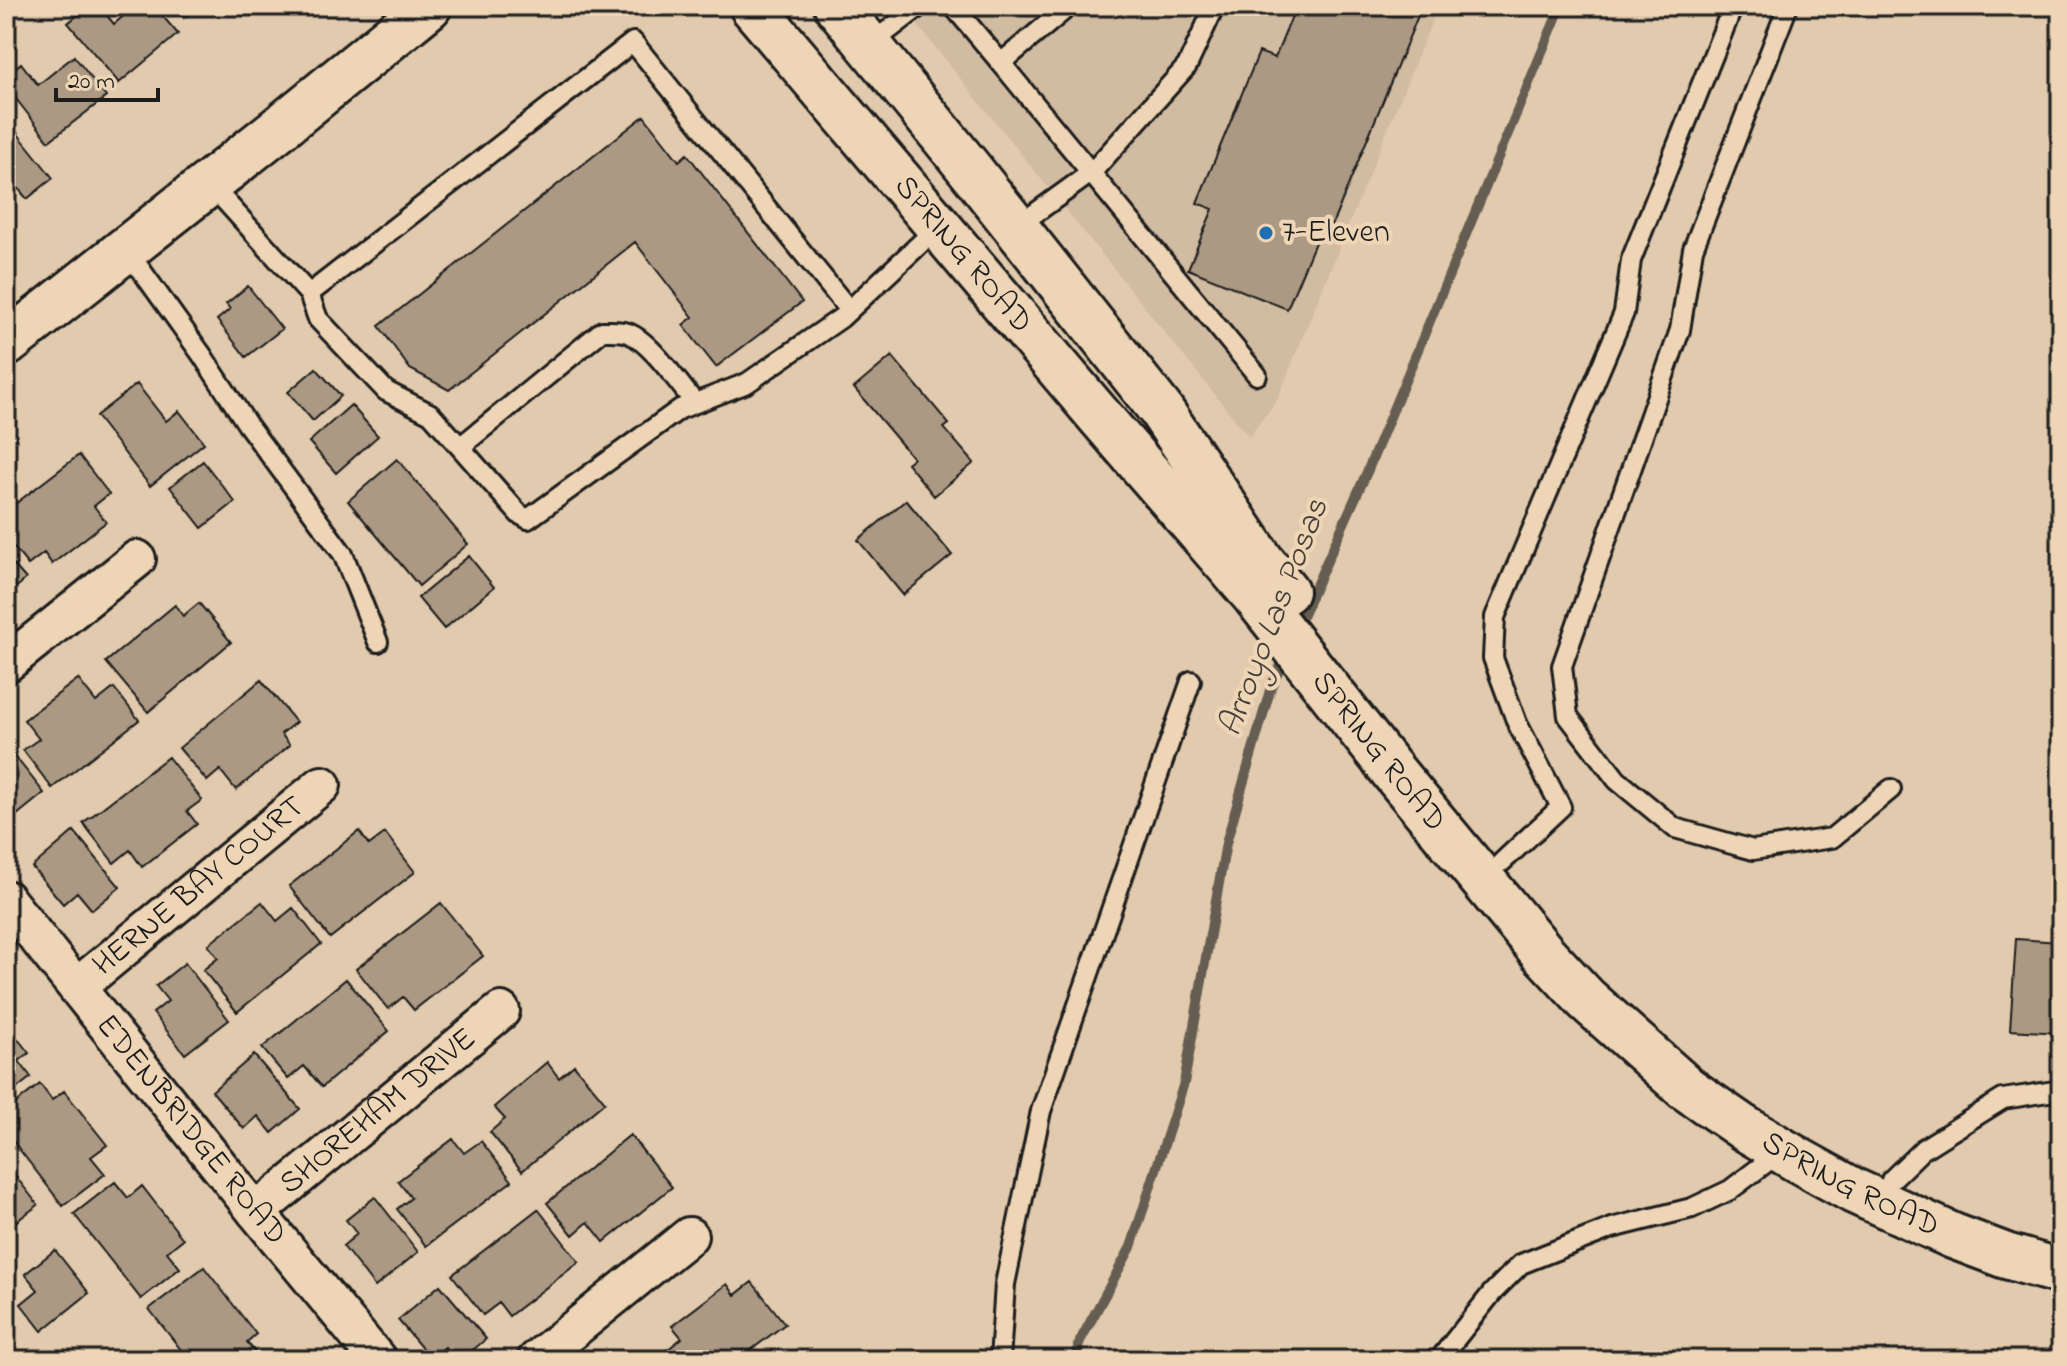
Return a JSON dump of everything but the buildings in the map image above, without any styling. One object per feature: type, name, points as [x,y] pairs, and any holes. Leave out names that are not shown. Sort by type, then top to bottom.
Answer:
[{"type":"main road","points":[[6,344],[429,6]]},
{"type":"main road","name":"SPRING ROAD","points":[[752,6],[939,226],[1257,578],[1402,758],[1543,953],[1586,999],[1686,1088],[1782,1150],[1854,1191],[1953,1236],[2061,1272]]},
{"type":"main road","name":"SPRING ROAD","points":[[837,6],[1160,409],[1257,578]]},
{"type":"main road","name":"SPRING ROAD","points":[[1402,758],[1502,862],[1599,973],[1693,1056],[1743,1093],[1808,1135],[1891,1180],[2009,1228],[2061,1243]]},
{"type":"street","points":[[6,664],[137,559]]},
{"type":"street","name":"HERNE BAY COURT","points":[[77,987],[322,785]]},
{"type":"street","name":"EDENBRIDGE ROAD","points":[[6,899],[378,1360]]},
{"type":"street","name":"SHOREHAM DRIVE","points":[[256,1212],[501,1011]]},
{"type":"street","points":[[536,1360],[689,1236]]},
{"type":"lane","points":[[869,45],[920,6]]},
{"type":"lane","points":[[953,6],[1257,375]]},
{"type":"lane","points":[[1001,63],[1069,6]]},
{"type":"lane","points":[[1016,227],[1092,172],[1187,66],[1215,6]]},
{"type":"lane","points":[[1502,862],[1561,807],[1517,723],[1493,658],[1495,617],[1624,313],[1631,260],[1733,6]]},
{"type":"lane","points":[[1788,6],[1693,249],[1680,330],[1562,666],[1568,716],[1617,780],[1675,828],[1753,850],[1832,838],[1891,789]]},
{"type":"lane","points":[[309,294],[633,42],[849,310]]},
{"type":"lane","points":[[209,183],[309,294],[318,319],[386,391],[431,414],[519,514],[528,519],[680,409],[747,383],[841,318],[939,226]]},
{"type":"lane","points":[[126,249],[247,424],[343,554],[378,642]]},
{"type":"lane","points":[[460,447],[602,331],[630,333],[645,344],[695,403]]},
{"type":"lane","points":[[1000,1360],[1005,1284],[1041,1111],[1191,681]]},
{"type":"lane","points":[[1891,1180],[1923,1149],[2003,1099],[2061,1090]]},
{"type":"lane","points":[[1439,1360],[1492,1293],[1521,1264],[1612,1228],[1692,1208],[1730,1190],[1782,1150]]},
{"type":"shaded area","points":[[902,6],[1438,6],[1277,400],[1249,437]]},
{"type":"waterway","name":"Arroyo Las Posas","points":[[1296,630],[1367,472],[1561,6]]},
{"type":"waterway","name":"Arroyo Las Posas","points":[[1075,1360],[1080,1341],[1131,1247],[1184,1083],[1226,843],[1271,687],[1287,652]]},
{"type":"place","name":"7-Eleven","points":[[1266,233]]}]
